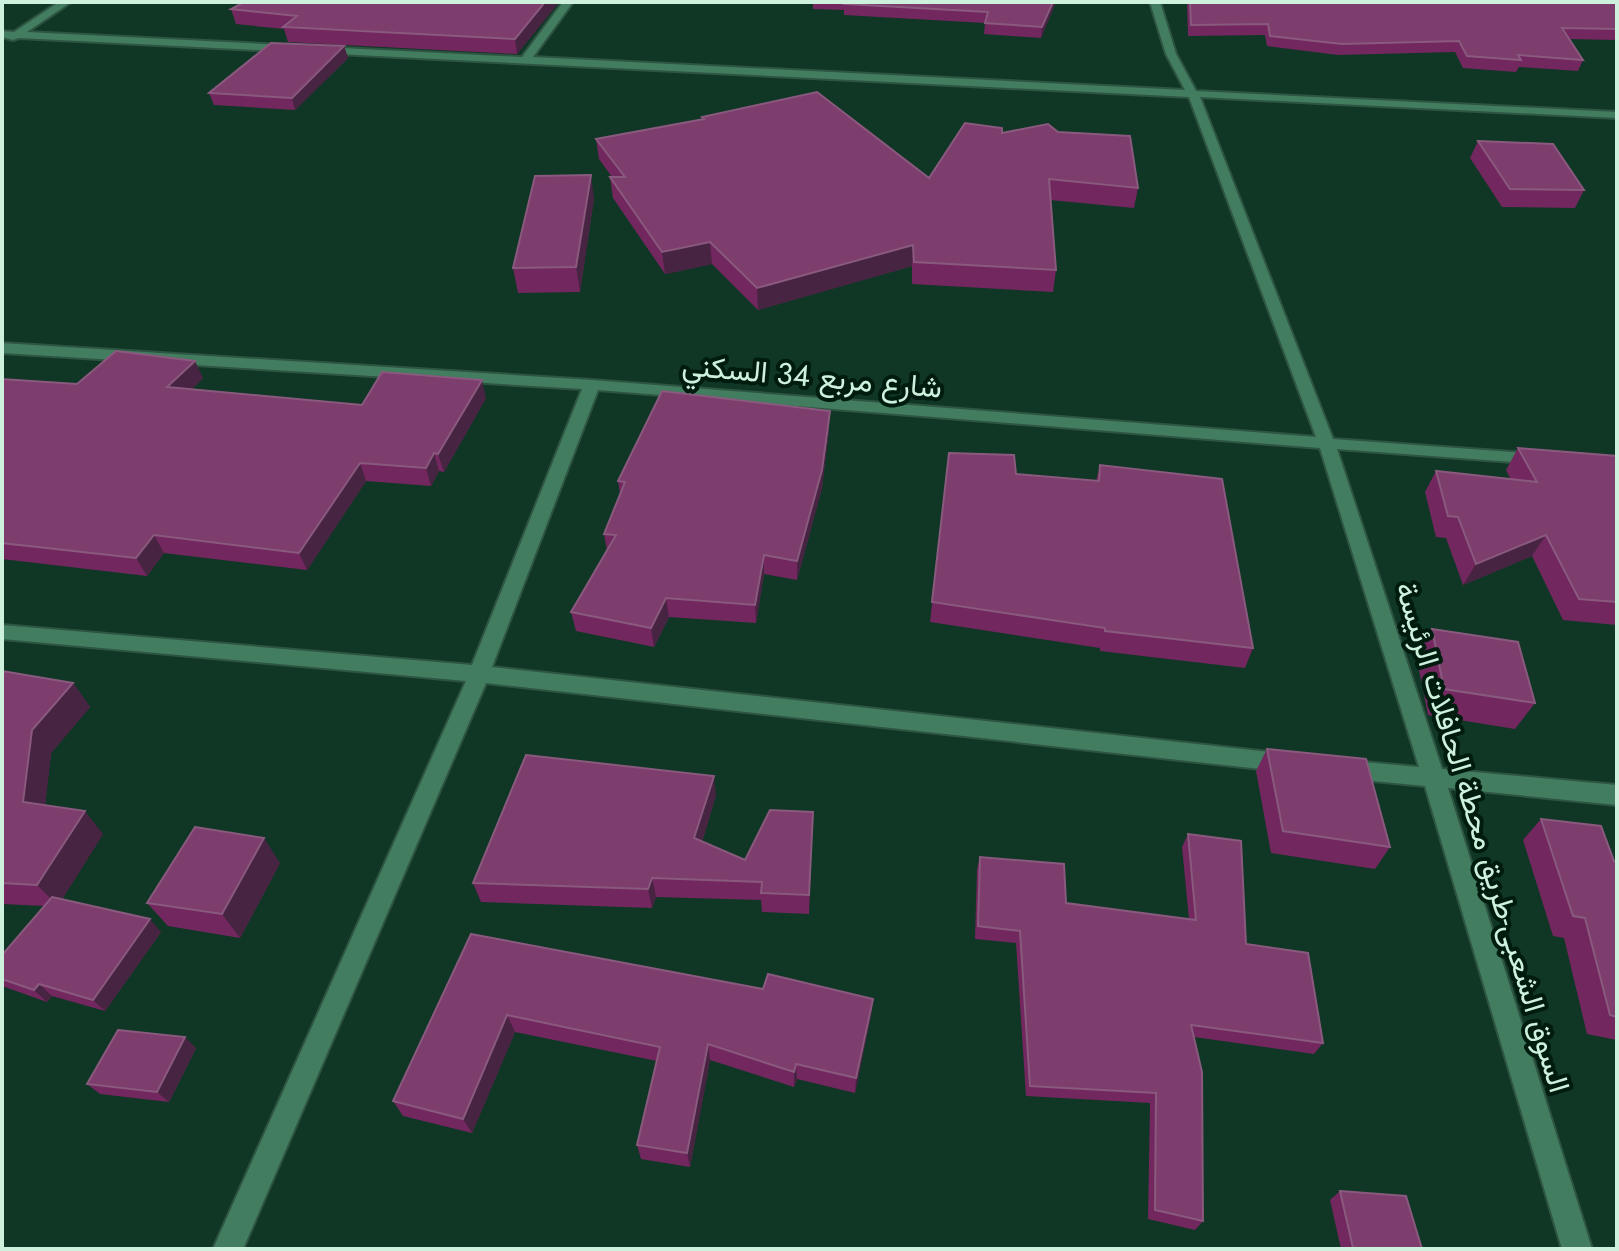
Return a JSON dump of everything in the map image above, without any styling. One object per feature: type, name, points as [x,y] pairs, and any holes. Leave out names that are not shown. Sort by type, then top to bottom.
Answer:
[{"type":"street","points":[[2,45],[66,2]]},
{"type":"street","points":[[524,62],[568,2]]},
{"type":"street","name":"السوق الشعبى-طريق محطة الحافلات الرئيسة","points":[[1155,2],[1163,33],[1194,95],[1327,444],[1434,779],[1577,1249]]},
{"type":"street","points":[[2,34],[1617,115]]},
{"type":"street","name":"شارع مربع 34 السكني","points":[[2,348],[592,385],[1556,461]]},
{"type":"street","points":[[228,1249],[479,674],[592,385]]},
{"type":"street","points":[[2,632],[479,674],[1434,779],[1617,795]]},
{"type":"building","points":[[244,2],[545,2],[515,39],[283,27],[297,16],[231,9]]},
{"type":"building","points":[[1053,2],[1042,27],[985,23],[988,12],[844,4]]},
{"type":"building","points":[[1190,2],[1617,3],[1617,29],[1562,28],[1583,60],[1518,55],[1521,60],[1467,56],[1459,41],[1342,44],[1270,36],[1268,24],[1191,25]]},
{"type":"building","points":[[271,43],[344,46],[292,98],[209,93]]},
{"type":"building","points":[[817,92],[929,178],[965,123],[1002,128],[1002,133],[1048,124],[1058,132],[1130,136],[1138,188],[1049,179],[1056,270],[914,262],[913,245],[757,288],[710,242],[662,252],[610,177],[625,177],[596,139],[704,119],[702,117]]},
{"type":"building","points":[[1478,141],[1553,144],[1584,190],[1510,189]]},
{"type":"building","points":[[591,175],[576,267],[513,268],[535,176]]},
{"type":"building","points":[[116,351],[195,361],[167,387],[362,405],[382,372],[482,380],[438,454],[434,453],[426,468],[360,463],[299,553],[154,535],[136,558],[2,543],[2,379],[77,384]]},
{"type":"building","points":[[662,391],[830,411],[822,470],[797,561],[764,555],[755,605],[666,598],[651,628],[571,612],[616,535],[604,534],[625,482],[618,481]]},
{"type":"building","points":[[1518,448],[1617,456],[1617,602],[1579,599],[1546,535],[1476,564],[1458,517],[1448,516],[1436,471],[1537,482]]},
{"type":"building","points":[[949,453],[1014,455],[1016,474],[1099,481],[1100,465],[1222,479],[1253,648],[1105,631],[1105,628],[932,602]]},
{"type":"building","points":[[1432,629],[1518,642],[1535,703],[1444,689]]},
{"type":"building","points":[[2,671],[73,683],[32,730],[23,802],[85,811],[37,885],[2,883]]},
{"type":"building","points":[[1267,749],[1366,759],[1390,847],[1283,831]]},
{"type":"building","points":[[526,755],[714,776],[694,838],[745,860],[770,810],[813,812],[809,895],[761,893],[762,882],[652,878],[648,889],[473,883]]},
{"type":"building","points":[[1541,819],[1601,826],[1617,862],[1617,1017],[1610,1015],[1585,918],[1573,916]]},
{"type":"building","points":[[195,827],[264,838],[222,914],[147,903]]},
{"type":"building","points":[[1188,834],[1241,841],[1246,944],[1308,953],[1323,1043],[1191,1025],[1202,1072],[1203,1221],[1155,1210],[1156,1093],[1030,1086],[1020,931],[978,926],[980,857],[1064,864],[1066,903],[1196,920]]},
{"type":"building","points":[[52,897],[150,919],[93,1000],[39,984],[34,990],[2,979],[2,955]]},
{"type":"building","points":[[471,934],[763,989],[768,974],[873,999],[856,1078],[796,1064],[794,1072],[708,1044],[687,1153],[637,1145],[660,1047],[507,1015],[463,1119],[393,1101]]},
{"type":"building","points":[[118,1030],[185,1037],[157,1092],[87,1084]]},
{"type":"building","points":[[1340,1191],[1406,1196],[1422,1249],[1353,1248]]}]
